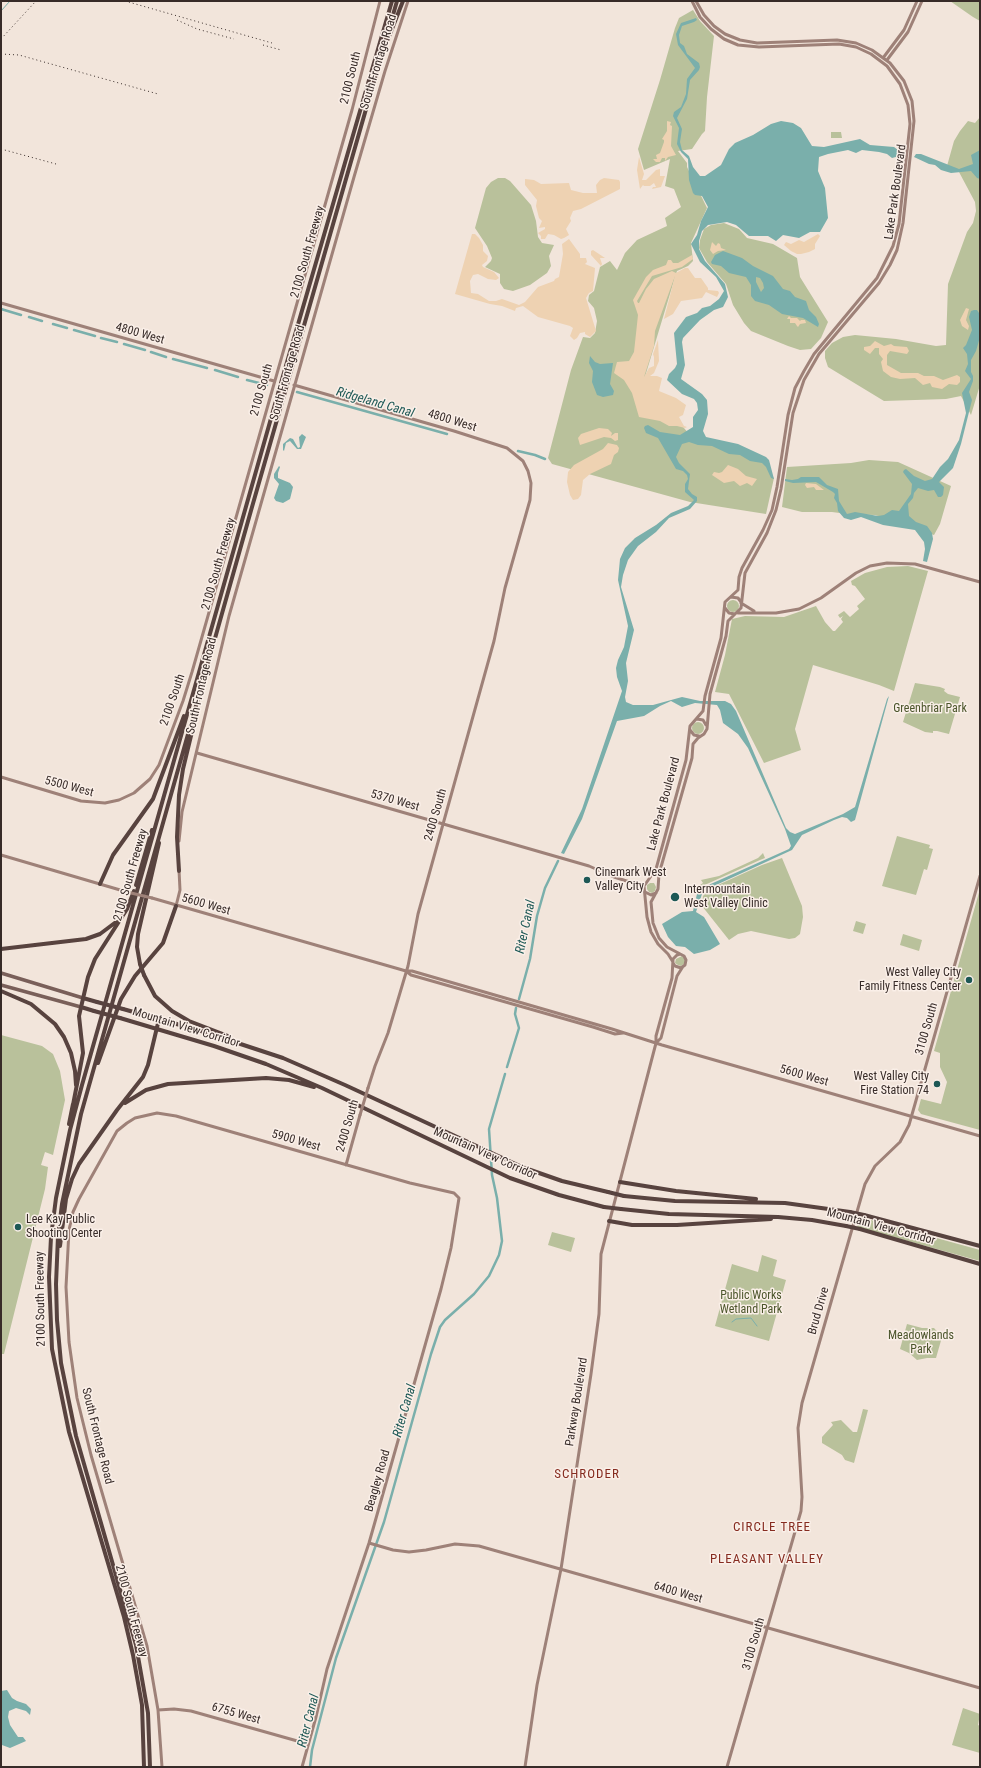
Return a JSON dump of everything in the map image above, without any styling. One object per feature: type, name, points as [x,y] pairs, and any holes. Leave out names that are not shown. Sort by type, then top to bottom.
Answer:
[{"type":"highway","name":"2100 South Freeway","points":[[144,1767],[142,1705],[133,1655],[124,1616],[69,1432],[52,1349],[49,1305],[49,1262],[52,1227],[59,1180],[76,1107],[193,691],[391,1]]},
{"type":"highway","name":"2100 South Freeway","points":[[150,1767],[148,1713],[136,1645],[69,1409],[58,1337],[56,1274],[58,1236],[64,1192],[75,1138],[86,1095],[397,1]]},
{"type":"highway","points":[[384,46],[393,29],[403,1]]},
{"type":"highway","points":[[100,884],[115,852],[144,813],[155,794],[193,691]]},
{"type":"highway","points":[[179,871],[177,838],[179,795],[199,694]]},
{"type":"highway","points":[[59,1180],[60,1160],[73,1105],[83,1049],[79,1021],[83,998],[93,963],[122,916],[132,896],[152,826],[160,802],[165,794]]},
{"type":"highway","points":[[171,794],[139,930],[137,947],[140,964],[144,975],[155,996],[176,1014],[189,1021],[283,1058]]},
{"type":"highway","points":[[86,1095],[118,1004],[131,982],[163,943],[176,906]]},
{"type":"highway","points":[[1,949],[86,939],[106,930],[122,916]]},
{"type":"highway","points":[[1,991],[20,998],[35,1006],[51,1019],[61,1033],[70,1049],[75,1067],[76,1084],[73,1105]]},
{"type":"highway","name":"Mountain View Corridor","points":[[83,998],[221,1037],[283,1058],[345,1084],[496,1156],[557,1180],[624,1196],[676,1201],[772,1202],[850,1212],[980,1246]]},
{"type":"highway","name":"Mountain View Corridor","points":[[81,1007],[157,1029],[266,1064],[322,1088],[498,1174],[559,1195],[604,1207],[675,1215],[774,1216],[834,1223],[860,1229],[980,1264]]},
{"type":"highway","points":[[56,1274],[65,1203],[70,1184],[80,1164],[117,1110],[143,1077],[148,1065],[159,1019]]},
{"type":"highway","points":[[117,1110],[138,1094],[159,1086],[260,1078],[284,1079],[301,1083],[346,1100]]},
{"type":"highway","points":[[620,1182],[663,1190],[772,1202]]},
{"type":"highway","points":[[609,1221],[632,1225],[677,1225],[771,1219],[834,1223]]},
{"type":"main road","name":"Mountain View Corridor","points":[[1,973],[83,998]]},
{"type":"main road","name":"Mountain View Corridor","points":[[1,985],[81,1007]]},
{"type":"street","name":"2100 South","points":[[150,779],[159,765],[188,687],[352,110],[380,1]]},
{"type":"street","name":"South Frontage Road","points":[[176,906],[180,887],[179,839],[181,819],[223,638],[294,385],[385,71],[408,1]]},
{"type":"street","name":"Lake Park Boulevard","points":[[692,1],[700,17],[711,29],[724,39],[738,45],[755,47],[843,45],[864,51],[881,60],[895,76],[902,87],[910,113],[910,128],[895,241],[885,266],[877,278],[814,354],[797,385],[788,412],[772,510],[742,568],[739,576],[738,590],[731,597]]},
{"type":"street","name":"Lake Park Boulevard","points":[[696,1],[704,15],[714,26],[729,36],[740,40],[761,43],[844,40],[864,46],[884,57],[898,72],[906,84],[912,101],[914,113],[914,129],[904,219],[898,245],[890,265],[879,283],[817,358],[800,388],[792,416],[778,504],[767,533],[745,573],[741,602]]},
{"type":"street","points":[[881,60],[901,34],[917,1]]},
{"type":"street","points":[[884,63],[904,38],[922,1]]},
{"type":"street","name":"4800 West","points":[[1,304],[274,381]]},
{"type":"street","points":[[854,306],[858,309]]},
{"type":"street","name":"4800 West","points":[[294,385],[504,447],[518,455],[527,468]]},
{"type":"street","name":"2400 South","points":[[346,1165],[375,1066],[388,1036],[406,971],[418,914],[442,824],[492,648],[505,588],[530,500],[531,483],[527,468]]},
{"type":"street","points":[[725,608],[729,613],[782,612],[805,606],[821,598],[856,573],[870,566],[887,563],[915,564],[980,582]]},
{"type":"street","points":[[741,602],[741,608],[728,621],[727,635],[710,694],[706,731],[700,736],[694,735],[690,728],[690,724],[703,712],[705,696],[721,638],[725,602],[731,597],[738,598],[755,612]]},
{"type":"street","points":[[713,666],[718,667]]},
{"type":"street","points":[[695,720],[703,720],[706,725]]},
{"type":"street","name":"Lake Park Boulevard","points":[[647,882],[655,872],[686,762],[690,728]]},
{"type":"street","name":"Lake Park Boulevard","points":[[659,886],[659,874],[691,761],[693,744],[700,736]]},
{"type":"street","name":"5370 West","points":[[197,753],[589,866],[614,877],[634,883],[645,891]]},
{"type":"street","name":"5500 West","points":[[1,777],[81,801],[97,803],[111,802],[127,797],[150,779]]},
{"type":"street","name":"5600 West","points":[[1,855],[406,971],[412,971],[593,1025],[615,1034],[623,1033]]},
{"type":"street","name":"3100 South","points":[[912,1117],[980,876]]},
{"type":"street","points":[[656,1043],[661,1038],[677,976],[686,964],[686,960],[684,956],[663,944],[654,927],[650,904],[659,886],[654,881],[647,882],[645,891],[647,917],[651,932],[658,944],[668,954],[677,967],[682,968]]},
{"type":"street","name":"5370 West","points":[[634,883],[647,882]]},
{"type":"street","points":[[645,891],[652,895],[657,892]]},
{"type":"street","points":[[656,1043],[656,1036],[671,981],[674,957],[680,954]]},
{"type":"street","name":"5600 West","points":[[406,971],[411,975],[571,1021],[616,1030],[656,1043],[980,1136]]},
{"type":"street","name":"Parkway Boulevard","points":[[525,1767],[538,1680],[561,1568],[598,1326],[600,1260],[656,1043]]},
{"type":"street","name":"5900 West","points":[[129,1121],[146,1114],[167,1114],[410,1183],[454,1193],[458,1196]]},
{"type":"street","name":"Brud Drive","points":[[796,1526],[802,1501],[798,1433],[802,1403],[865,1184],[874,1168],[903,1138],[912,1117]]},
{"type":"street","name":"South Frontage Road","points":[[129,1121],[113,1136],[79,1199],[72,1218],[67,1255],[66,1309],[70,1356],[79,1407],[95,1468],[144,1632],[158,1710],[162,1767]]},
{"type":"street","name":"Beagley Road","points":[[302,1767],[316,1717],[327,1669],[369,1543],[443,1283],[453,1240],[458,1196]]},
{"type":"street","name":"3100 South","points":[[727,1767],[796,1526]]},
{"type":"street","name":"6400 West","points":[[369,1543],[400,1551],[415,1552],[451,1544],[470,1544],[561,1568],[980,1688]]},
{"type":"street","name":"6755 West","points":[[158,1710],[177,1709],[191,1711],[308,1744]]},
{"type":"green space","points":[[950,1],[980,1],[980,21],[973,17]]},
{"type":"green space","points":[[693,10],[700,21],[714,36],[707,97],[705,131],[692,149],[678,151],[687,163],[687,167],[707,208],[691,243],[693,261],[688,266],[677,271],[644,380],[689,434],[765,461],[771,476],[774,478],[766,514],[690,502],[552,464],[548,458],[571,370],[583,337],[590,338],[595,333],[597,321],[594,308],[588,301],[589,295],[594,291],[600,267],[610,261],[617,270],[625,253],[637,240],[667,226],[665,218],[681,207],[674,189],[665,186],[670,159],[644,170],[638,149],[675,28],[679,18]]},
{"type":"green space","points":[[980,117],[980,385],[971,415],[961,396],[946,399],[884,401],[828,367],[825,358],[825,351],[832,343],[843,337],[855,335],[896,339],[936,346],[946,345],[948,284],[967,232],[973,223],[976,211],[975,202],[959,172],[947,166],[954,141],[960,131],[968,121],[975,123]]},
{"type":"green space","points":[[831,132],[841,132],[842,138],[831,138]]},
{"type":"green space","points":[[498,178],[505,178],[510,181],[531,205],[536,221],[538,237],[542,243],[554,245],[549,256],[551,266],[547,273],[530,285],[513,291],[504,289],[500,283],[500,274],[485,267],[492,258],[487,246],[475,228],[486,188],[491,182]]},
{"type":"green space","points":[[724,223],[739,229],[747,238],[773,244],[797,258],[800,277],[828,322],[821,338],[811,349],[800,350],[788,346],[751,331],[744,323],[733,305],[726,284],[707,262],[699,248],[704,229],[711,225]]},
{"type":"green space","points":[[869,460],[898,462],[951,486],[940,524],[934,535],[875,515],[832,512],[802,512],[782,507],[787,467],[851,463]]},
{"type":"green space","points":[[908,566],[928,571],[894,691],[813,665],[795,729],[801,750],[764,763],[729,694],[715,692],[725,655],[732,619],[745,616],[784,617],[816,606],[825,622],[833,631],[835,631],[843,622],[841,619],[843,616],[840,618],[838,615],[844,611],[850,617],[859,609],[857,606],[865,599],[855,586],[852,585],[851,581],[865,573],[887,567]]},
{"type":"green space","points":[[735,600],[738,601],[738,611],[731,612],[728,611],[727,604],[728,601]]},
{"type":"green space","name":"Greenbriar Park","points":[[915,683],[940,687],[945,689],[944,691],[948,694],[960,697],[949,734],[937,731],[933,731],[933,733],[925,732],[903,722]]},
{"type":"green space","points":[[696,722],[700,722],[704,728],[700,734],[696,734],[692,730],[692,726]]},
{"type":"green space","points":[[897,836],[930,845],[929,848],[933,849],[927,870],[924,869],[916,895],[882,886]]},
{"type":"green space","points":[[763,853],[765,858],[698,888],[697,887],[703,883],[701,880],[719,876],[758,858]]},
{"type":"green space","points":[[782,858],[802,906],[803,917],[800,934],[795,938],[789,939],[751,931],[738,934],[729,940],[702,906],[703,896],[709,889],[762,865]]},
{"type":"green space","points":[[654,883],[656,887],[655,891],[652,893],[647,889],[647,885]]},
{"type":"green space","points":[[980,889],[980,1130],[921,1114],[918,1110],[921,1099],[941,1104],[947,1082],[940,1067],[940,1053],[934,1051]]},
{"type":"green space","points":[[856,921],[866,924],[863,934],[853,931]]},
{"type":"green space","points":[[903,934],[922,940],[919,951],[900,945]]},
{"type":"green space","points":[[682,956],[685,959],[685,963],[681,966],[675,963],[676,959]]},
{"type":"green space","name":"Lee Kay Public Shooting Center","points":[[1,1035],[42,1046],[53,1054],[60,1071],[65,1100],[53,1155],[45,1152],[41,1165],[48,1167],[45,1189],[4,1354],[1,1354]]},
{"type":"green space","points":[[860,1217],[980,1250],[980,1261],[857,1227]]},
{"type":"green space","points":[[552,1232],[575,1238],[571,1252],[548,1245]]},
{"type":"green space","name":"Public Works Wetland Park","points":[[762,1255],[777,1260],[773,1276],[786,1280],[769,1341],[715,1326],[732,1264],[758,1272]]},
{"type":"green space","name":"Meadowlands Park","points":[[907,1324],[922,1328],[934,1328],[942,1337],[936,1358],[917,1360],[909,1353],[900,1349]]},
{"type":"green space","points":[[863,1409],[868,1410],[854,1463],[845,1460],[842,1455],[822,1443],[822,1437],[833,1425],[831,1422],[841,1420],[853,1432],[857,1432]]},
{"type":"green space","points":[[963,1708],[980,1714],[978,1725],[980,1726],[980,1753],[952,1745]]},
{"type":"sand","points":[[667,121],[671,122],[671,146],[676,155],[668,157],[665,161],[665,158],[662,158],[660,162],[656,162],[653,159],[657,159],[656,155],[660,153],[664,142],[662,139],[667,131]]},
{"type":"sand","points":[[639,157],[644,174],[642,180],[646,180],[656,170],[660,169],[660,176],[665,176],[661,187],[652,189],[653,187],[656,187],[654,183],[650,186],[643,185],[640,189],[637,170]]},
{"type":"sand","points":[[604,178],[619,180],[620,189],[581,209],[573,211],[570,218],[571,221],[566,229],[569,235],[561,239],[554,235],[548,234],[545,239],[541,239],[541,236],[538,233],[545,229],[545,227],[539,228],[542,221],[539,218],[536,206],[537,200],[525,185],[525,179],[534,180],[541,184],[569,183],[571,190],[583,193],[597,193],[596,185]]},
{"type":"sand","points":[[472,234],[475,234],[479,238],[483,245],[483,251],[488,256],[487,261],[482,265],[483,267],[494,272],[499,278],[496,280],[488,279],[478,274],[473,275],[470,281],[471,293],[478,294],[489,301],[502,299],[519,305],[525,302],[538,287],[554,281],[559,277],[563,254],[562,244],[569,239],[580,254],[580,258],[586,258],[587,262],[585,264],[595,268],[593,291],[589,293],[586,298],[596,331],[590,337],[585,334],[585,332],[580,333],[574,340],[570,336],[573,328],[570,326],[538,317],[523,306],[516,308],[515,311],[502,306],[455,294]]},
{"type":"sand","points":[[818,234],[820,236],[815,244],[815,249],[809,252],[797,254],[784,245],[786,242],[791,244],[799,240],[804,242]]},
{"type":"sand","points":[[712,242],[716,246],[718,243],[720,244],[721,248],[726,250],[718,251],[713,254],[710,250]]},
{"type":"sand","points":[[593,250],[605,258],[600,258],[602,264],[601,266],[591,255],[591,251]]},
{"type":"sand","points":[[692,255],[693,259],[682,267],[652,276],[637,301],[639,303],[646,289],[654,279],[672,271],[676,273],[685,268],[688,268],[695,278],[701,278],[708,290],[718,291],[719,293],[717,297],[706,292],[702,298],[681,301],[673,314],[664,319],[675,276],[655,331],[654,346],[644,377],[649,368],[654,366],[653,354],[658,340],[659,361],[654,373],[650,376],[662,378],[659,391],[676,398],[686,405],[683,415],[679,417],[684,426],[687,427],[685,428],[669,426],[660,421],[639,417],[632,393],[624,380],[614,373],[617,362],[629,361],[634,352],[638,315],[633,300],[646,277],[653,270],[666,265],[668,260],[671,260],[673,263],[678,263]]},
{"type":"sand","points":[[966,308],[969,309],[966,320],[969,326],[968,330],[962,326],[960,320]]},
{"type":"sand","points":[[789,316],[791,318],[797,318],[800,321],[805,320],[806,323],[800,324],[798,327],[795,323],[790,323],[790,319],[787,319]]},
{"type":"sand","points":[[875,341],[884,346],[891,344],[894,346],[907,347],[909,351],[907,354],[890,351],[887,355],[887,365],[901,373],[918,373],[924,376],[934,376],[943,380],[957,375],[960,377],[960,382],[957,385],[949,384],[942,389],[932,387],[930,383],[923,385],[915,378],[900,379],[891,377],[883,371],[881,362],[883,359],[879,354],[879,348],[875,348],[870,354],[864,350],[864,347],[870,346]]},
{"type":"sand","points":[[599,428],[608,429],[612,433],[611,436],[618,433],[618,440],[615,441],[611,438],[604,437],[580,445],[578,438],[581,434]]},
{"type":"sand","points":[[608,443],[617,445],[619,448],[618,452],[614,455],[611,464],[590,474],[583,480],[581,495],[578,499],[573,500],[570,495],[567,482],[568,472],[574,465],[603,449]]},
{"type":"sand","points":[[728,465],[738,469],[746,476],[757,479],[752,486],[747,483],[740,486],[734,481],[724,483],[712,475],[714,472],[722,472]]},
{"type":"sand","points":[[806,483],[816,484],[824,490],[816,490],[814,487],[807,488],[805,485]]},
{"type":"water","points":[[696,18],[697,20],[694,22],[682,26],[679,35],[680,43],[684,46],[687,54],[699,63],[700,67],[690,80],[687,99],[677,118],[682,129],[680,142],[682,150],[689,156],[693,167],[700,176],[705,176],[721,165],[729,149],[735,143],[753,135],[771,124],[781,121],[793,123],[801,128],[812,146],[824,147],[860,139],[870,145],[894,147],[903,155],[892,158],[887,154],[879,152],[862,150],[856,153],[848,150],[819,157],[818,171],[825,188],[828,218],[820,232],[810,232],[799,238],[783,235],[776,241],[768,236],[749,236],[736,225],[727,222],[708,225],[702,231],[699,241],[699,249],[705,261],[725,284],[728,297],[723,307],[714,310],[700,320],[683,338],[682,342],[685,365],[681,379],[702,394],[707,400],[708,414],[703,431],[706,437],[738,444],[766,457],[769,460],[774,479],[771,478],[766,467],[762,463],[750,461],[740,455],[729,454],[712,446],[698,445],[689,442],[682,444],[676,457],[679,463],[690,474],[688,489],[697,497],[697,501],[690,509],[669,518],[656,532],[638,546],[628,560],[623,575],[621,587],[634,630],[626,663],[628,681],[625,697],[626,702],[633,705],[653,705],[682,697],[700,701],[725,701],[731,704],[736,711],[786,828],[795,834],[843,814],[855,807],[889,696],[855,820],[851,822],[847,818],[842,817],[834,820],[802,835],[792,850],[703,891],[696,912],[704,917],[720,944],[710,950],[694,954],[685,947],[676,946],[668,937],[662,924],[682,912],[693,911],[697,894],[704,887],[789,849],[791,846],[785,829],[748,748],[738,734],[723,723],[720,710],[717,705],[695,703],[682,707],[671,701],[644,716],[617,721],[582,819],[564,854],[561,853],[582,809],[622,691],[617,677],[616,668],[624,647],[628,626],[618,580],[620,559],[625,548],[635,538],[656,525],[671,513],[688,506],[694,500],[685,492],[685,484],[688,479],[687,475],[683,471],[676,469],[658,438],[646,433],[644,428],[648,425],[660,432],[680,435],[693,427],[693,417],[698,410],[697,403],[694,399],[682,394],[667,380],[669,374],[677,364],[674,333],[686,317],[697,313],[702,308],[710,306],[719,299],[724,291],[716,277],[700,262],[691,244],[697,235],[701,221],[708,207],[702,196],[695,195],[693,193],[689,180],[688,159],[681,152],[677,144],[679,128],[673,116],[674,112],[681,107],[686,94],[687,79],[695,68],[678,45],[676,34],[681,23]]},
{"type":"water","points":[[980,150],[980,179],[977,178],[971,171],[951,173],[941,170],[935,165],[929,164],[914,157],[916,154],[921,154],[959,169],[973,164],[971,155]]},
{"type":"water","points":[[723,251],[742,258],[753,266],[773,276],[783,289],[790,291],[795,297],[806,301],[809,310],[816,317],[819,324],[818,327],[803,318],[782,314],[769,305],[755,301],[751,296],[751,285],[746,277],[729,273],[721,266],[712,264],[711,262],[715,255]],"holes":[[[756,277],[760,278],[764,288],[761,292],[756,282]]]},
{"type":"water","points":[[977,310],[979,313],[980,337],[976,351],[971,360],[973,381],[969,392],[972,400],[961,444],[953,468],[939,482],[944,487],[943,495],[941,497],[938,497],[934,490],[928,491],[918,488],[908,504],[909,516],[916,522],[927,526],[932,533],[933,539],[927,562],[923,561],[925,549],[924,542],[915,530],[883,525],[861,517],[851,520],[844,518],[838,511],[837,503],[834,498],[835,494],[833,492],[816,482],[793,483],[785,481],[785,479],[792,480],[801,477],[819,477],[827,485],[838,489],[839,501],[847,514],[855,512],[878,516],[884,515],[892,510],[899,511],[911,494],[912,484],[903,472],[904,470],[906,469],[914,476],[925,481],[932,479],[940,467],[948,459],[959,440],[966,413],[962,393],[971,379],[965,371],[968,364],[967,354],[963,348],[966,345],[972,330],[969,317],[971,311]]},
{"type":"water","points":[[590,356],[595,362],[600,364],[613,363],[610,384],[614,391],[613,395],[603,397],[597,395],[592,382],[593,371],[589,363]]},
{"type":"water","points":[[302,434],[306,437],[301,449],[297,449],[290,441],[286,443],[284,451],[283,450],[283,444],[290,438],[293,439],[298,448],[300,447],[299,437]]},
{"type":"water","points":[[279,466],[278,478],[290,483],[293,487],[290,499],[283,503],[276,501],[274,498],[279,484],[274,478],[274,474]]},
{"type":"water","points":[[7,1690],[12,1698],[26,1704],[31,1709],[30,1715],[26,1711],[16,1708],[9,1711],[8,1717],[10,1725],[18,1737],[23,1737],[26,1741],[10,1748],[2,1745],[1,1738],[1,1691]]},
{"type":"waterway","points":[[1,11],[10,1]]},
{"type":"waterway","name":"Ridgeland Canal","points":[[1,309],[21,315]]},
{"type":"waterway","name":"Ridgeland Canal","points":[[29,317],[42,321]]},
{"type":"waterway","name":"Ridgeland Canal","points":[[53,324],[67,328]]},
{"type":"waterway","name":"Ridgeland Canal","points":[[74,330],[95,336]]},
{"type":"waterway","name":"Ridgeland Canal","points":[[101,338],[117,342]]},
{"type":"waterway","name":"Ridgeland Canal","points":[[124,344],[145,350]]},
{"type":"waterway","name":"Ridgeland Canal","points":[[151,352],[166,357]]},
{"type":"waterway","name":"Ridgeland Canal","points":[[173,359],[207,368]]},
{"type":"waterway","name":"Ridgeland Canal","points":[[215,370],[238,377]]},
{"type":"waterway","name":"Ridgeland Canal","points":[[247,380],[267,385]]},
{"type":"waterway","name":"Ridgeland Canal","points":[[297,392],[447,434]]},
{"type":"waterway","name":"Ridgeland Canal","points":[[518,451],[545,459]]},
{"type":"waterway","name":"Riter Canal","points":[[519,999],[530,959],[537,916],[545,888],[558,861]]},
{"type":"waterway","name":"Riter Canal","points":[[507,1067],[519,1028],[515,1014],[516,1008]]},
{"type":"waterway","name":"Riter Canal","points":[[310,1767],[312,1750],[336,1658],[384,1522],[440,1327],[445,1320],[474,1294],[489,1276],[499,1255],[502,1241],[497,1198],[492,1175],[489,1129],[505,1074]]},
{"type":"waterway","points":[[732,1322],[736,1319],[751,1318],[757,1326]]},
{"type":"railway","points":[[1,39],[36,1]]},
{"type":"railway","points":[[125,1],[272,43]]},
{"type":"railway","points":[[177,20],[197,29],[234,39]]},
{"type":"railway","points":[[263,45],[281,50]]},
{"type":"railway","points":[[1,54],[19,55],[158,94]]},
{"type":"railway","points":[[1,149],[56,164]]},
{"type":"place","name":"Cinemark West Valley City","points":[[587,880]]},
{"type":"place","name":"Intermountain West Valley Clinic","points":[[675,897]]},
{"type":"place","name":"West Valley City Family Fitness Center","points":[[969,980]]},
{"type":"place","name":"West Valley City Fire Station 74","points":[[937,1084]]},
{"type":"place","name":"Lee Kay Public Shooting Center","points":[[18,1227]]},
{"type":"district","name":"SCHRODER","points":[[587,1475]]},
{"type":"district","name":"CIRCLE TREE","points":[[772,1528]]},
{"type":"district","name":"PLEASANT VALLEY","points":[[767,1560]]}]
